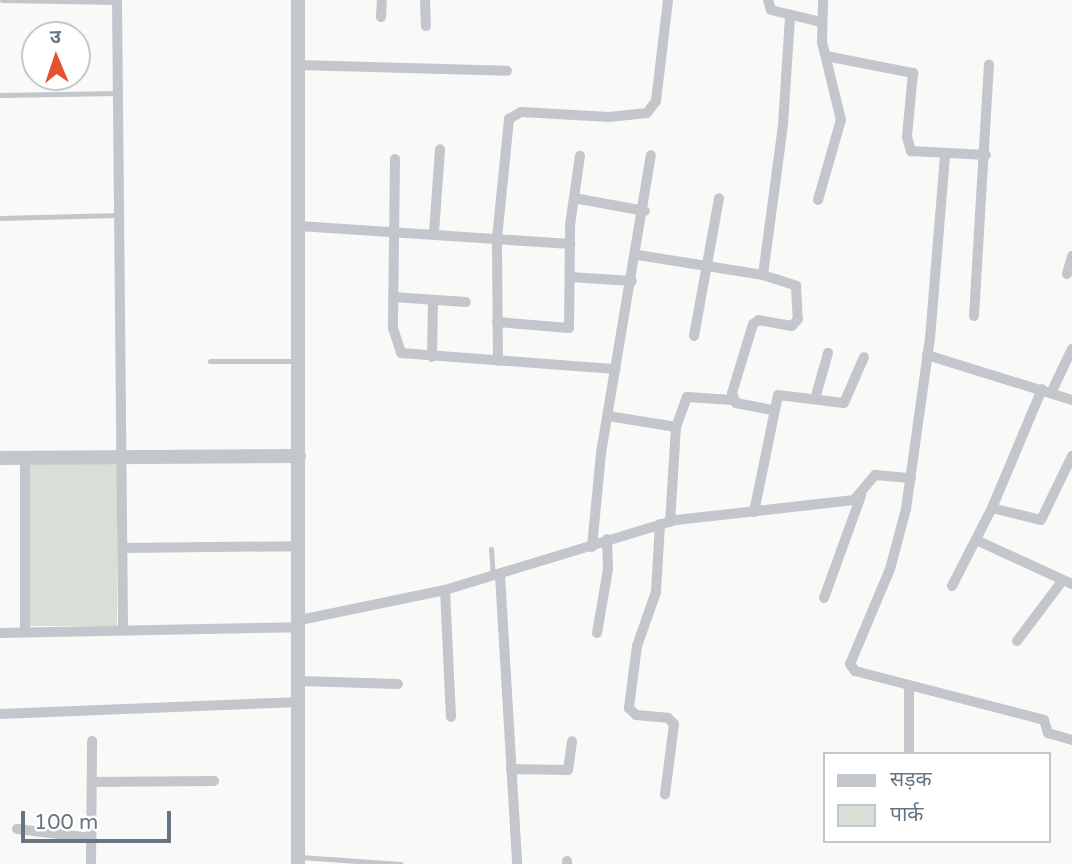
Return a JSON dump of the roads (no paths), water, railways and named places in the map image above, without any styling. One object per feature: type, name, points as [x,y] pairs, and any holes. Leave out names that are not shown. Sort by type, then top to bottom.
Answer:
[{"type":"street","points":[[298,0],[298,861]]},
{"type":"street","points":[[381,17],[382,0]]},
{"type":"street","points":[[425,0],[426,26]]},
{"type":"street","points":[[498,361],[497,238],[511,115],[647,113],[656,101],[668,0]]},
{"type":"street","points":[[768,0],[771,10],[821,22]]},
{"type":"street","points":[[818,200],[841,120],[826,56],[821,22],[823,0]]},
{"type":"street","points":[[117,1],[123,630]]},
{"type":"street","points":[[762,275],[783,125],[790,16]]},
{"type":"street","points":[[826,56],[914,73],[908,147],[914,153],[944,156],[986,155]]},
{"type":"street","points":[[974,316],[986,155],[989,64]]},
{"type":"street","points":[[298,65],[508,71]]},
{"type":"street","points":[[434,233],[440,149]]},
{"type":"street","points":[[592,547],[615,369],[638,255],[651,155]]},
{"type":"street","points":[[498,322],[569,328],[570,244],[580,156]]},
{"type":"street","points":[[944,156],[928,355],[911,478],[890,569],[850,664],[855,671],[1044,720],[1048,733],[1072,740]]},
{"type":"street","points":[[396,159],[391,230],[395,347],[432,357],[615,369]]},
{"type":"street","points":[[574,198],[645,211]]},
{"type":"street","points":[[694,336],[719,198]]},
{"type":"street","points":[[299,226],[391,230],[570,244]]},
{"type":"street","points":[[638,255],[707,264],[762,275],[796,286],[798,319],[792,326],[759,320],[749,329],[733,400]]},
{"type":"street","points":[[1067,274],[1072,256]]},
{"type":"street","points":[[570,276],[632,281]]},
{"type":"street","points":[[393,297],[466,302]]},
{"type":"street","points":[[432,357],[433,300]]},
{"type":"street","points":[[952,586],[1047,391],[1072,349]]},
{"type":"street","points":[[815,399],[828,353]]},
{"type":"street","points":[[928,355],[1072,400]]},
{"type":"street","points":[[754,512],[773,410],[782,392],[844,403],[863,357]]},
{"type":"street","points":[[665,794],[674,724],[667,718],[636,715],[629,708],[637,646],[659,578],[676,428],[687,397],[733,400],[773,410]]},
{"type":"street","points":[[608,416],[676,428]]},
{"type":"street","points":[[0,458],[123,454],[299,456]]},
{"type":"street","points":[[992,508],[1041,520],[1072,456]]},
{"type":"street","points":[[25,457],[25,632]]},
{"type":"street","points":[[824,598],[861,496],[875,475],[911,478]]},
{"type":"street","points":[[0,633],[300,624],[496,576],[665,523],[861,496]]},
{"type":"street","points":[[597,633],[608,569],[607,539]]},
{"type":"street","points":[[976,540],[1067,582],[1017,641]]},
{"type":"street","points":[[123,548],[300,546]]},
{"type":"street","points":[[496,576],[517,864]]},
{"type":"street","points":[[445,590],[451,717]]},
{"type":"street","points":[[300,681],[398,684]]},
{"type":"street","points":[[909,686],[909,752]]},
{"type":"street","points":[[0,714],[300,702]]},
{"type":"street","points":[[91,864],[92,741]]},
{"type":"street","points":[[511,769],[568,770],[572,741]]},
{"type":"street","points":[[92,782],[214,781]]},
{"type":"street","points":[[17,829],[91,838]]},
{"type":"lane","points":[[2,0],[117,1]]},
{"type":"lane","points":[[0,95],[118,93]]},
{"type":"lane","points":[[0,218],[121,215]]},
{"type":"lane","points":[[210,361],[299,361]]},
{"type":"lane","points":[[491,549],[496,576]]},
{"type":"lane","points":[[298,861],[401,864]]}]
